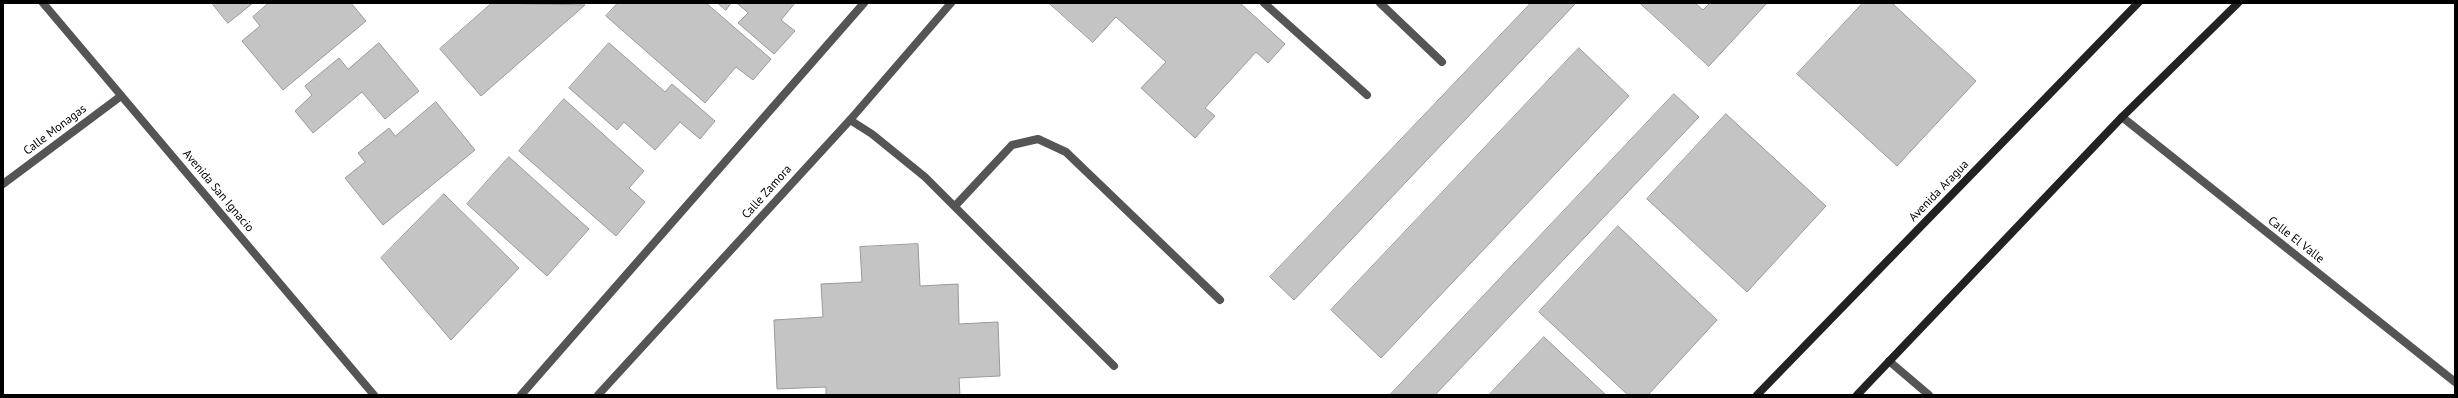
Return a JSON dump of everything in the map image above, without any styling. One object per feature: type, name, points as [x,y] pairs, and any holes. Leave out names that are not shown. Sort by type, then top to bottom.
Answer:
[{"type":"street","name":"Avenida San Ignacio","points":[[43,3],[374,395]]},
{"type":"street","points":[[521,395],[864,3]]},
{"type":"street","name":"Calle Zamora","points":[[598,395],[850,120],[951,3]]},
{"type":"street","points":[[1264,3],[1367,95]]},
{"type":"street","points":[[1380,3],[1442,62]]},
{"type":"street","name":"Avenida Aragua","points":[[1757,395],[2138,3]]},
{"type":"street","points":[[1857,395],[2122,117],[2238,3]]},
{"type":"street","name":"Calle Monagas","points":[[3,184],[121,96]]},
{"type":"street","name":"Calle El Valle","points":[[2122,117],[2455,382]]},
{"type":"street","points":[[850,120],[872,134],[925,177],[1114,366]]},
{"type":"street","points":[[955,206],[1012,145],[1038,138],[1066,152],[1220,300]]},
{"type":"street","points":[[1889,361],[1929,395]]},
{"type":"building","points":[[212,3],[253,3],[228,23]]},
{"type":"building","points":[[269,3],[351,3],[366,21],[283,90],[242,41],[260,26],[253,17]]},
{"type":"building","points":[[492,3],[585,5],[481,96],[440,49]]},
{"type":"building","points":[[618,3],[706,3],[771,59],[753,80],[736,67],[705,103],[606,16]]},
{"type":"building","points":[[718,3],[731,3],[726,10]]},
{"type":"building","points":[[737,3],[795,3],[781,20],[795,31],[774,54],[738,23],[748,13]]},
{"type":"building","points":[[1049,3],[1240,3],[1285,44],[1268,63],[1256,52],[1205,108],[1215,116],[1195,138],[1141,88],[1166,62],[1116,17],[1093,42]]},
{"type":"building","points":[[1531,3],[1576,3],[1294,300],[1270,277]]},
{"type":"building","points":[[1640,3],[1695,3],[1703,10],[1710,3],[1767,3],[1709,66]]},
{"type":"building","points":[[1863,3],[1892,3],[1976,81],[1897,166],[1797,74]]},
{"type":"building","points":[[379,43],[419,91],[385,119],[362,92],[313,133],[295,111],[312,95],[305,86],[339,58],[348,69]]},
{"type":"building","points":[[609,43],[665,92],[672,84],[715,121],[700,139],[680,122],[655,150],[624,122],[617,130],[569,88]]},
{"type":"building","points":[[1579,48],[1629,96],[1381,358],[1331,310]]},
{"type":"building","points":[[1674,94],[1699,117],[1435,395],[1390,395]]},
{"type":"building","points":[[564,99],[644,171],[629,188],[645,202],[616,236],[519,151]]},
{"type":"building","points":[[436,102],[475,150],[383,225],[345,178],[365,162],[358,153],[389,128],[395,136]]},
{"type":"building","points":[[1726,114],[1826,206],[1747,292],[1647,199]]},
{"type":"building","points":[[509,157],[589,229],[547,276],[467,204]]},
{"type":"building","points":[[444,194],[519,268],[451,340],[381,258]]},
{"type":"building","points":[[1618,226],[1717,320],[1648,395],[1628,395],[1539,312]]},
{"type":"building","points":[[918,244],[920,286],[958,284],[959,324],[998,322],[1000,376],[959,378],[960,395],[826,395],[826,387],[777,389],[774,320],[823,317],[821,284],[862,282],[860,247]]},
{"type":"building","points":[[1544,337],[1606,395],[1489,395]]}]
